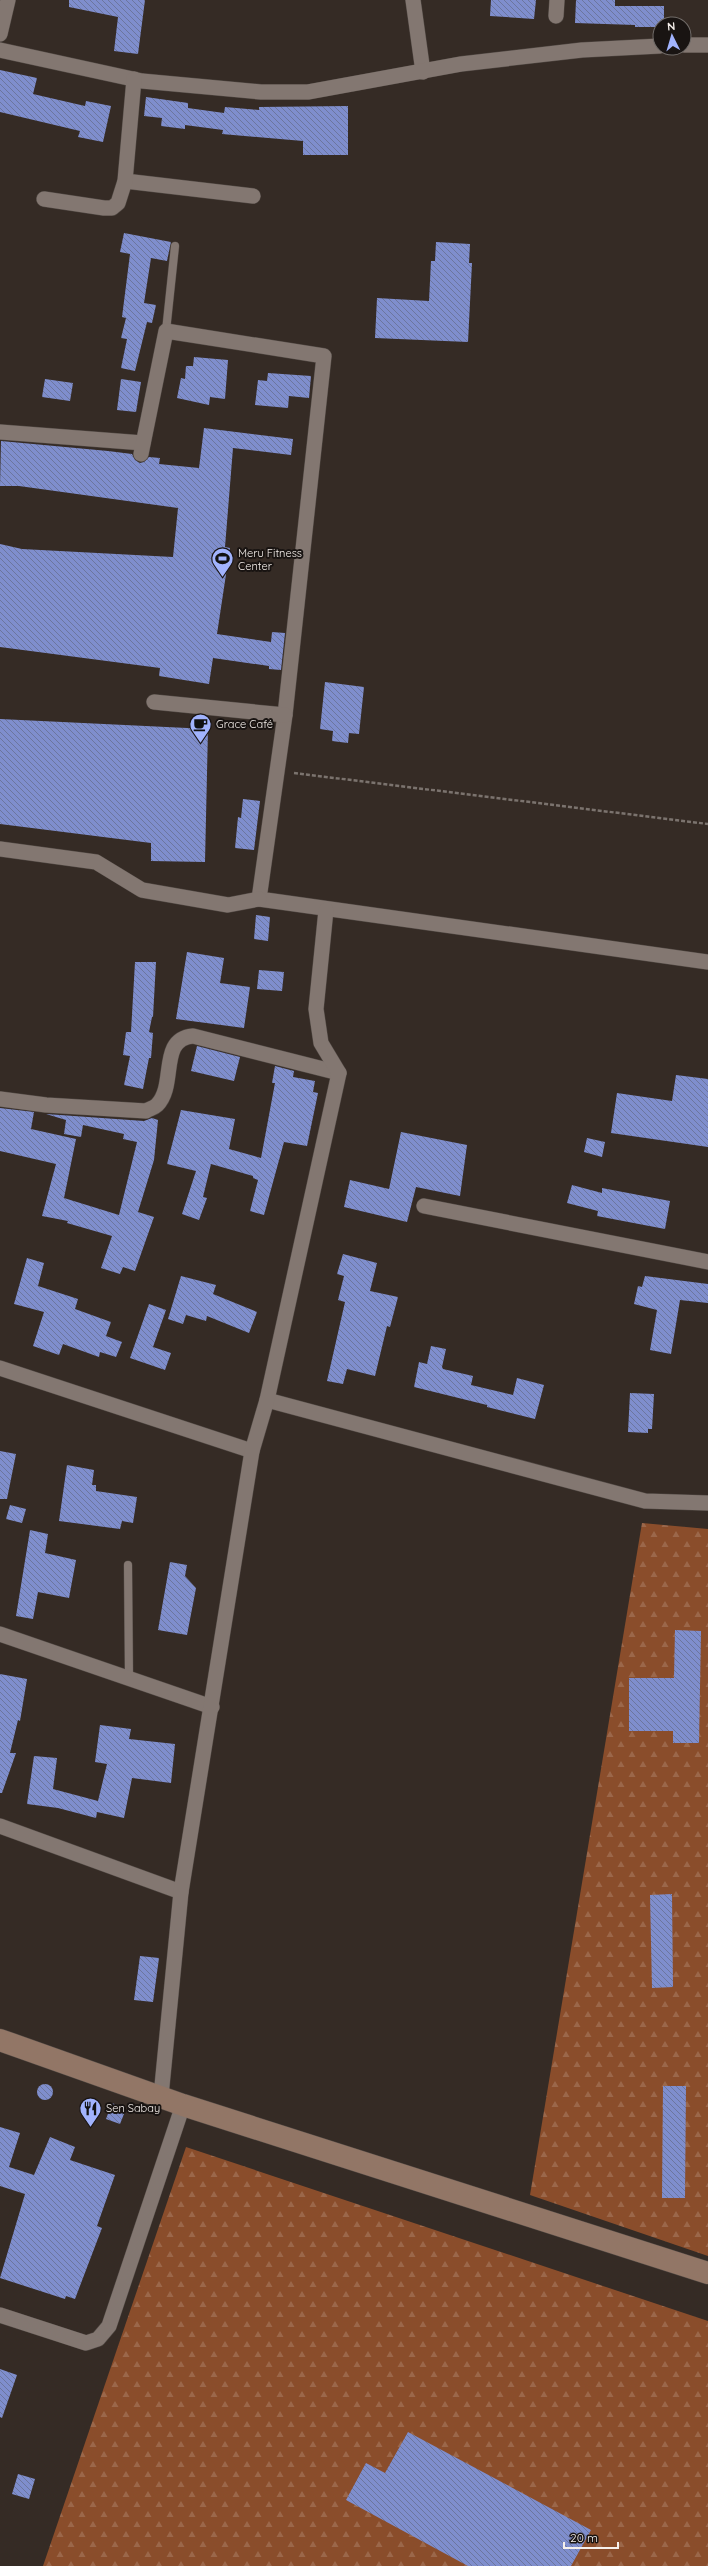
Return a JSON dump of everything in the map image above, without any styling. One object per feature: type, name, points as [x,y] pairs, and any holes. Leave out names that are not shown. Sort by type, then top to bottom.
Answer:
[{"type":"street","points":[[0,34],[8,0]]},
{"type":"street","points":[[413,0],[423,72]]},
{"type":"street","points":[[556,16],[557,0]]},
{"type":"street","points":[[692,45],[708,45]]},
{"type":"street","points":[[0,50],[134,79],[233,91],[308,92],[461,64],[582,50],[652,46]]},
{"type":"street","points":[[44,199],[112,208],[118,203],[125,181],[134,79]]},
{"type":"street","points":[[125,181],[253,196]]},
{"type":"street","points":[[0,432],[142,448],[166,331],[324,356],[285,715],[259,899]]},
{"type":"street","points":[[154,702],[285,715]]},
{"type":"street","points":[[0,849],[96,862],[142,890],[228,904],[259,899],[326,910],[708,962]]},
{"type":"street","points":[[161,2096],[181,1892],[252,1451],[266,1400],[339,1073],[322,1043],[316,1009],[326,910]]},
{"type":"street","points":[[0,1099],[46,1105],[146,1111],[157,1105],[163,1095],[174,1045],[183,1037],[193,1036],[339,1073]]},
{"type":"street","points":[[424,1206],[708,1262]]},
{"type":"street","points":[[0,1368],[252,1451]]},
{"type":"street","points":[[266,1400],[645,1501],[708,1503]]},
{"type":"street","points":[[0,1634],[212,1707]]},
{"type":"street","points":[[0,1826],[181,1892]]},
{"type":"street","points":[[0,2040],[183,2104],[708,2273]]},
{"type":"street","points":[[0,2315],[86,2344],[98,2339],[109,2326],[183,2104]]},
{"type":"lane","points":[[166,331],[175,246]]},
{"type":"lane","points":[[128,1566],[129,1679]]},
{"type":"path","points":[[277,771],[708,824]]},
{"type":"green space","points":[[642,1523],[708,1529],[708,2256],[530,2195]]},
{"type":"green space","points":[[186,2147],[708,2321],[708,2566],[43,2566]]},
{"type":"building","points":[[69,0],[145,0],[138,54],[114,51],[118,17],[69,7]]},
{"type":"building","points":[[491,0],[536,0],[534,19],[490,16]]},
{"type":"building","points":[[576,0],[615,0],[615,6],[664,6],[664,16],[652,16],[652,27],[575,23]]},
{"type":"building","points":[[0,70],[37,78],[33,94],[85,106],[86,101],[111,106],[103,142],[78,137],[80,131],[0,112]]},
{"type":"building","points":[[146,97],[188,103],[188,108],[224,113],[225,107],[259,110],[259,107],[348,106],[348,155],[303,155],[303,141],[222,134],[223,130],[185,125],[185,129],[161,126],[162,118],[144,116]]},
{"type":"building","points":[[124,233],[171,242],[167,261],[151,258],[144,303],[156,305],[152,323],[147,322],[135,371],[121,368],[127,339],[121,338],[126,318],[122,317],[130,254],[120,252]]},
{"type":"building","points":[[436,242],[470,244],[469,263],[472,263],[468,342],[375,338],[377,298],[429,301],[431,261],[435,261]]},
{"type":"building","points":[[194,357],[228,360],[225,399],[210,397],[209,405],[177,398],[181,378],[185,379],[186,366],[193,366]]},
{"type":"building","points":[[268,373],[311,376],[309,398],[289,396],[288,408],[255,405],[258,380],[267,381]]},
{"type":"building","points":[[45,379],[73,383],[70,401],[42,397]]},
{"type":"building","points":[[121,379],[141,382],[136,412],[117,410]]},
{"type":"building","points":[[204,428],[293,439],[291,455],[233,448],[225,547],[230,548],[217,634],[271,642],[272,632],[285,633],[281,670],[269,669],[269,666],[213,658],[209,684],[159,676],[160,668],[0,647],[0,544],[22,549],[173,557],[178,508],[19,486],[0,486],[1,441],[132,454],[135,460],[140,463],[144,462],[149,457],[160,458],[159,464],[199,468]]},
{"type":"building","points":[[325,682],[364,687],[359,734],[349,733],[348,743],[332,741],[333,731],[320,729]]},
{"type":"building","points":[[0,719],[208,729],[205,862],[151,861],[151,843],[0,824]]},
{"type":"building","points":[[243,799],[260,801],[254,850],[235,848],[238,817],[241,818]]},
{"type":"building","points":[[256,915],[270,917],[268,941],[254,939]]},
{"type":"building","points":[[187,952],[224,958],[220,983],[250,987],[244,1028],[176,1019]]},
{"type":"building","points":[[135,962],[156,962],[153,1017],[149,1032],[153,1033],[151,1058],[149,1058],[143,1089],[124,1085],[130,1056],[123,1055],[126,1032],[131,1032]]},
{"type":"building","points":[[259,970],[284,972],[282,991],[257,989]]},
{"type":"building","points":[[197,1046],[240,1057],[234,1081],[191,1071]]},
{"type":"building","points":[[275,1066],[294,1071],[293,1077],[315,1081],[313,1092],[318,1093],[307,1146],[284,1142],[264,1215],[250,1211],[258,1180],[253,1178],[253,1176],[211,1164],[203,1197],[207,1198],[199,1220],[182,1214],[196,1171],[167,1164],[181,1110],[235,1119],[229,1149],[261,1158],[275,1083],[272,1083]]},
{"type":"building","points":[[676,1075],[708,1079],[708,1147],[611,1133],[617,1093],[672,1101]]},
{"type":"building","points":[[0,1108],[34,1112],[31,1129],[76,1139],[64,1198],[119,1215],[137,1142],[123,1139],[124,1134],[83,1125],[81,1137],[64,1134],[66,1120],[46,1114],[144,1121],[152,1118],[158,1120],[154,1160],[138,1212],[154,1217],[135,1271],[123,1267],[120,1274],[101,1268],[112,1236],[67,1223],[68,1221],[42,1216],[56,1164],[0,1151]]},
{"type":"building","points":[[401,1132],[467,1145],[460,1196],[416,1187],[407,1222],[344,1207],[350,1180],[389,1189]]},
{"type":"building","points":[[587,1138],[605,1142],[602,1157],[584,1152]]},
{"type":"building","points":[[572,1185],[602,1193],[602,1188],[670,1201],[665,1229],[597,1216],[598,1211],[567,1203]]},
{"type":"building","points":[[343,1254],[377,1263],[370,1291],[398,1297],[390,1327],[387,1326],[375,1376],[347,1369],[343,1384],[327,1381],[345,1302],[338,1300],[344,1276],[337,1274]]},
{"type":"building","points":[[27,1258],[44,1263],[38,1286],[78,1299],[75,1309],[111,1322],[106,1336],[122,1342],[116,1357],[100,1352],[99,1357],[63,1344],[59,1355],[33,1346],[44,1312],[14,1304]]},
{"type":"building","points":[[181,1276],[216,1285],[213,1294],[257,1312],[249,1333],[207,1316],[206,1321],[186,1315],[183,1324],[168,1319]]},
{"type":"building","points":[[645,1276],[708,1284],[708,1303],[680,1300],[671,1354],[650,1350],[657,1310],[634,1304],[638,1286],[642,1287]]},
{"type":"building","points":[[149,1304],[166,1310],[153,1347],[171,1353],[165,1370],[130,1358]]},
{"type":"building","points":[[431,1346],[446,1349],[442,1367],[443,1369],[473,1376],[471,1385],[513,1395],[517,1378],[544,1385],[535,1419],[487,1407],[487,1405],[414,1387],[419,1362],[427,1364]]},
{"type":"building","points":[[630,1393],[654,1394],[652,1429],[648,1429],[648,1433],[628,1432]]},
{"type":"building","points":[[0,1451],[16,1454],[7,1499],[0,1499]]},
{"type":"building","points":[[67,1465],[94,1470],[92,1485],[96,1485],[96,1491],[137,1497],[133,1523],[122,1521],[120,1529],[59,1521]]},
{"type":"building","points":[[10,1505],[26,1509],[22,1523],[6,1519]]},
{"type":"building","points":[[30,1530],[48,1534],[45,1553],[76,1560],[69,1598],[38,1592],[33,1619],[16,1616]]},
{"type":"building","points":[[170,1562],[187,1565],[185,1576],[196,1588],[187,1635],[158,1630]]},
{"type":"building","points":[[675,1630],[701,1631],[699,1743],[673,1743],[673,1731],[629,1731],[629,1678],[674,1678]]},
{"type":"building","points":[[0,1674],[27,1679],[20,1721],[18,1720],[10,1753],[16,1753],[2,1793],[0,1793]]},
{"type":"building","points":[[100,1725],[131,1729],[129,1739],[175,1744],[171,1783],[132,1778],[124,1818],[97,1812],[96,1818],[58,1808],[27,1804],[34,1756],[57,1758],[53,1789],[98,1801],[107,1764],[95,1762]]},
{"type":"building","points":[[672,1894],[673,1987],[652,1988],[650,1895]]},
{"type":"building","points":[[140,1956],[159,1958],[153,2002],[134,2000]]},
{"type":"building","points":[[45,2084],[51,2086],[53,2092],[51,2098],[45,2100],[39,2098],[37,2092],[39,2086]]},
{"type":"building","points":[[663,2086],[686,2086],[685,2198],[662,2198]]},
{"type":"building","points":[[112,2103],[126,2109],[120,2124],[106,2119]]},
{"type":"building","points":[[0,2127],[20,2133],[9,2167],[34,2175],[50,2137],[75,2147],[70,2160],[115,2175],[97,2226],[102,2228],[75,2299],[66,2296],[65,2299],[0,2278],[25,2194],[0,2186]]},
{"type":"building","points":[[0,2369],[17,2375],[2,2418],[0,2417]]},
{"type":"building","points":[[408,2432],[591,2530],[571,2566],[468,2566],[346,2500],[366,2463],[385,2473]]},
{"type":"building","points":[[18,2474],[35,2479],[29,2499],[12,2494]]},
{"type":"place","name":"Meru Fitness Center","points":[[223,578]]},
{"type":"place","name":"Grace Café","points":[[201,744]]},
{"type":"place","name":"Sen Sabay","points":[[91,2128]]}]
